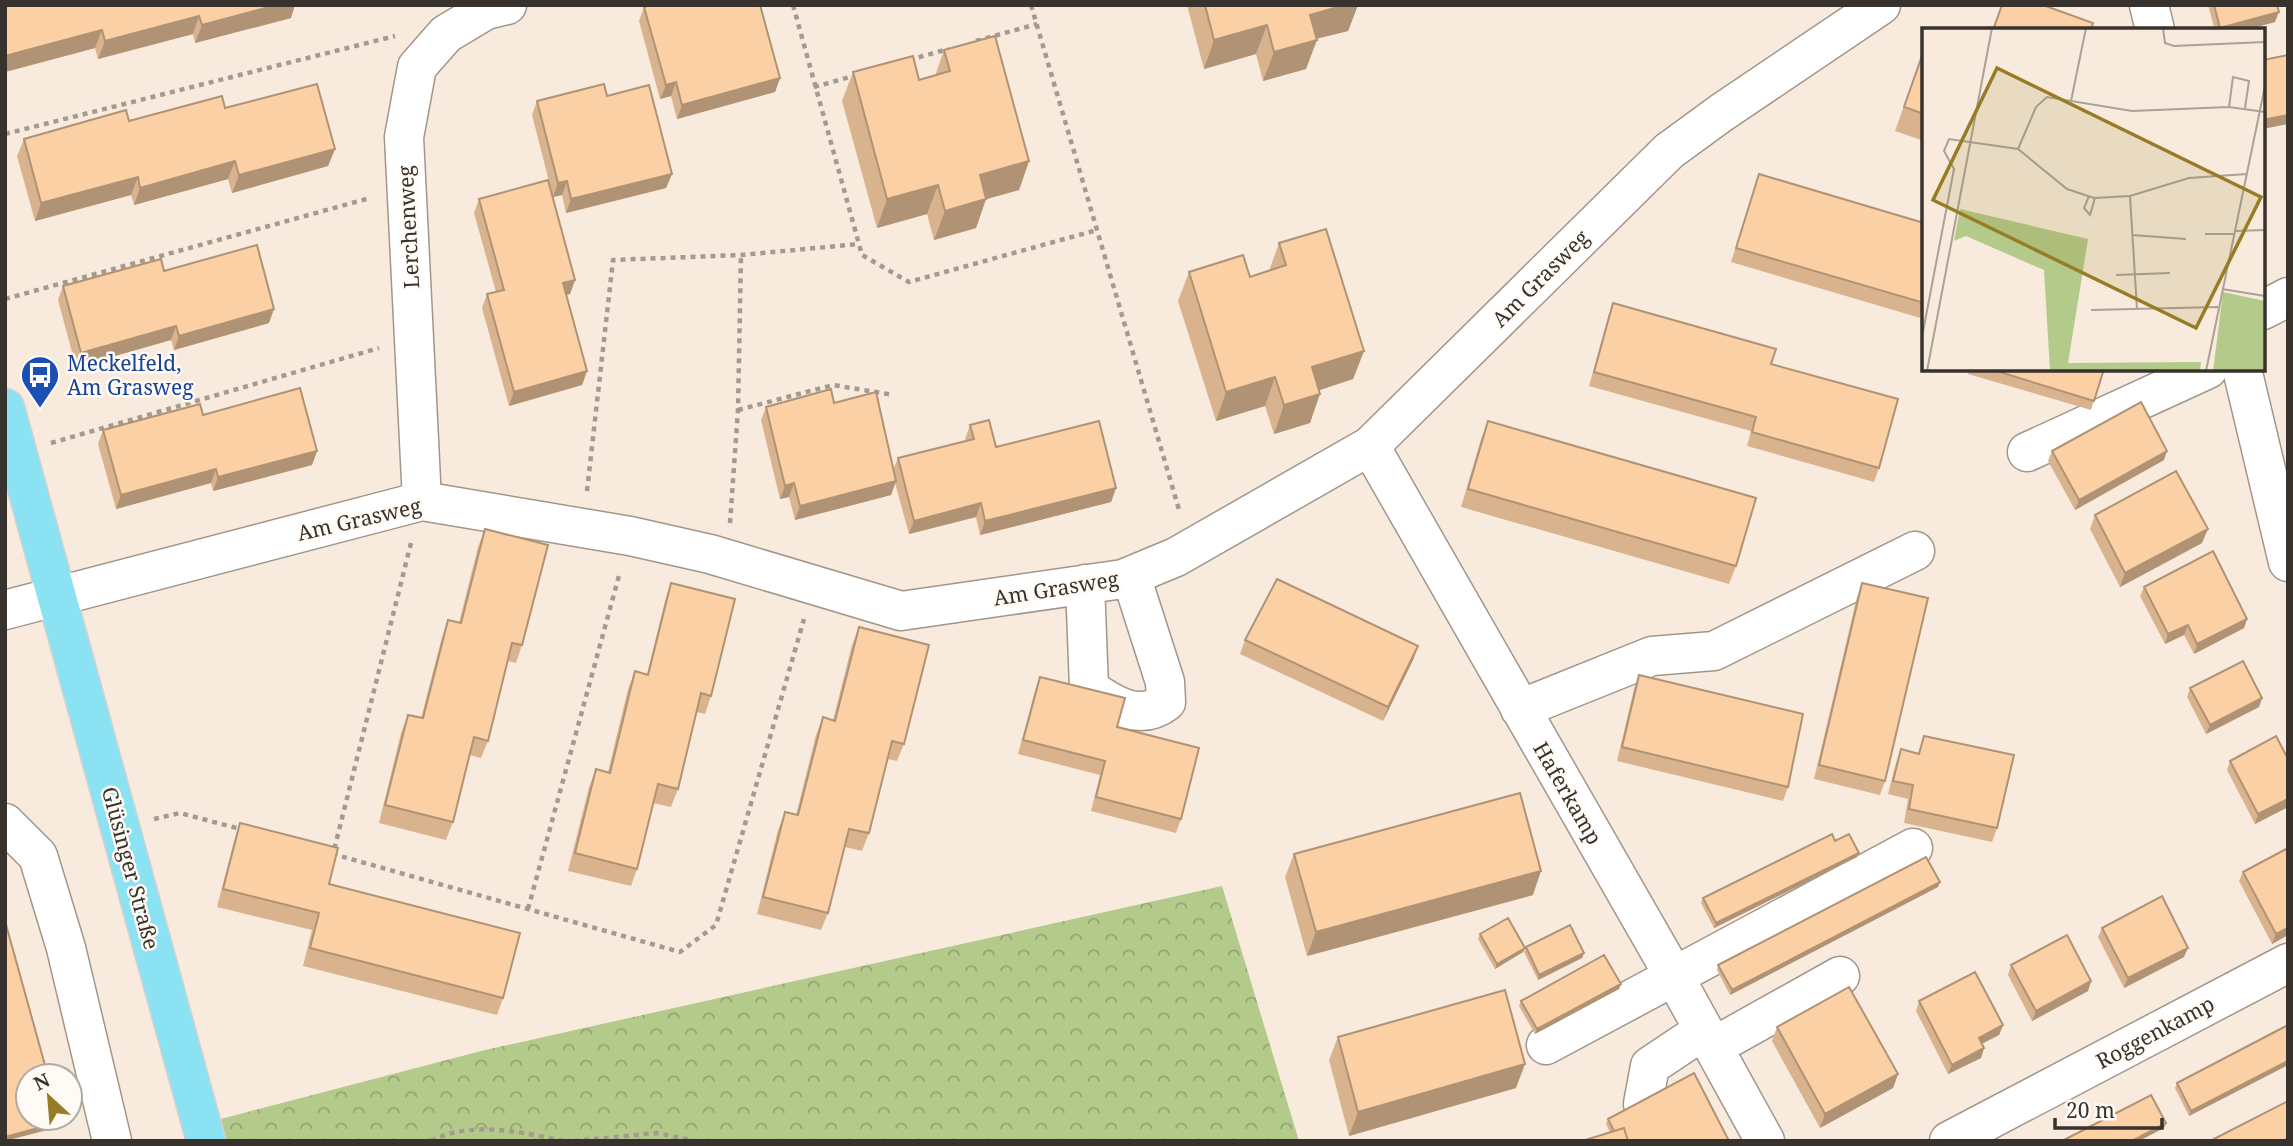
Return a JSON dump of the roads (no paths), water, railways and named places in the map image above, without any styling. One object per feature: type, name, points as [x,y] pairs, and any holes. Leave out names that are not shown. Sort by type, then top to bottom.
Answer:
[{"type":"main road","name":"Glüsinger Straße","points":[[5,408],[206,1141]]},
{"type":"street","name":"Lerchenweg","points":[[422,501],[404,138],[417,66],[446,34],[486,10],[508,5]]},
{"type":"street","name":"Am Grasweg","points":[[57,595],[422,501],[630,536],[710,554],[727,562],[901,611],[1131,576],[1176,557],[1370,446],[1669,151],[1881,5]]},
{"type":"street","points":[[2149,5],[2155,28]]},
{"type":"street","points":[[2265,309],[2288,297]]},
{"type":"street","points":[[2027,452],[2204,371]]},
{"type":"street","points":[[2242,371],[2288,562]]},
{"type":"street","name":"Haferkamp","points":[[1370,446],[1674,976],[1765,1141]]},
{"type":"street","points":[[1520,709],[1652,656],[1714,651],[1915,551]]},
{"type":"street","points":[[1085,584],[1088,688],[1108,701],[1139,712],[1153,712],[1166,702],[1165,682],[1131,576]]},
{"type":"street","points":[[5,610],[57,595]]},
{"type":"street","points":[[5,823],[38,856],[66,948],[112,1141]]},
{"type":"street","points":[[1546,1045],[1913,848]]},
{"type":"street","name":"Roggenkamp","points":[[1949,1141],[2288,963]]},
{"type":"street","points":[[1643,1104],[1650,1066],[1840,976]]},
{"type":"place","name":"Meckelfeld, Am Grasweg","points":[[40,409]]}]
